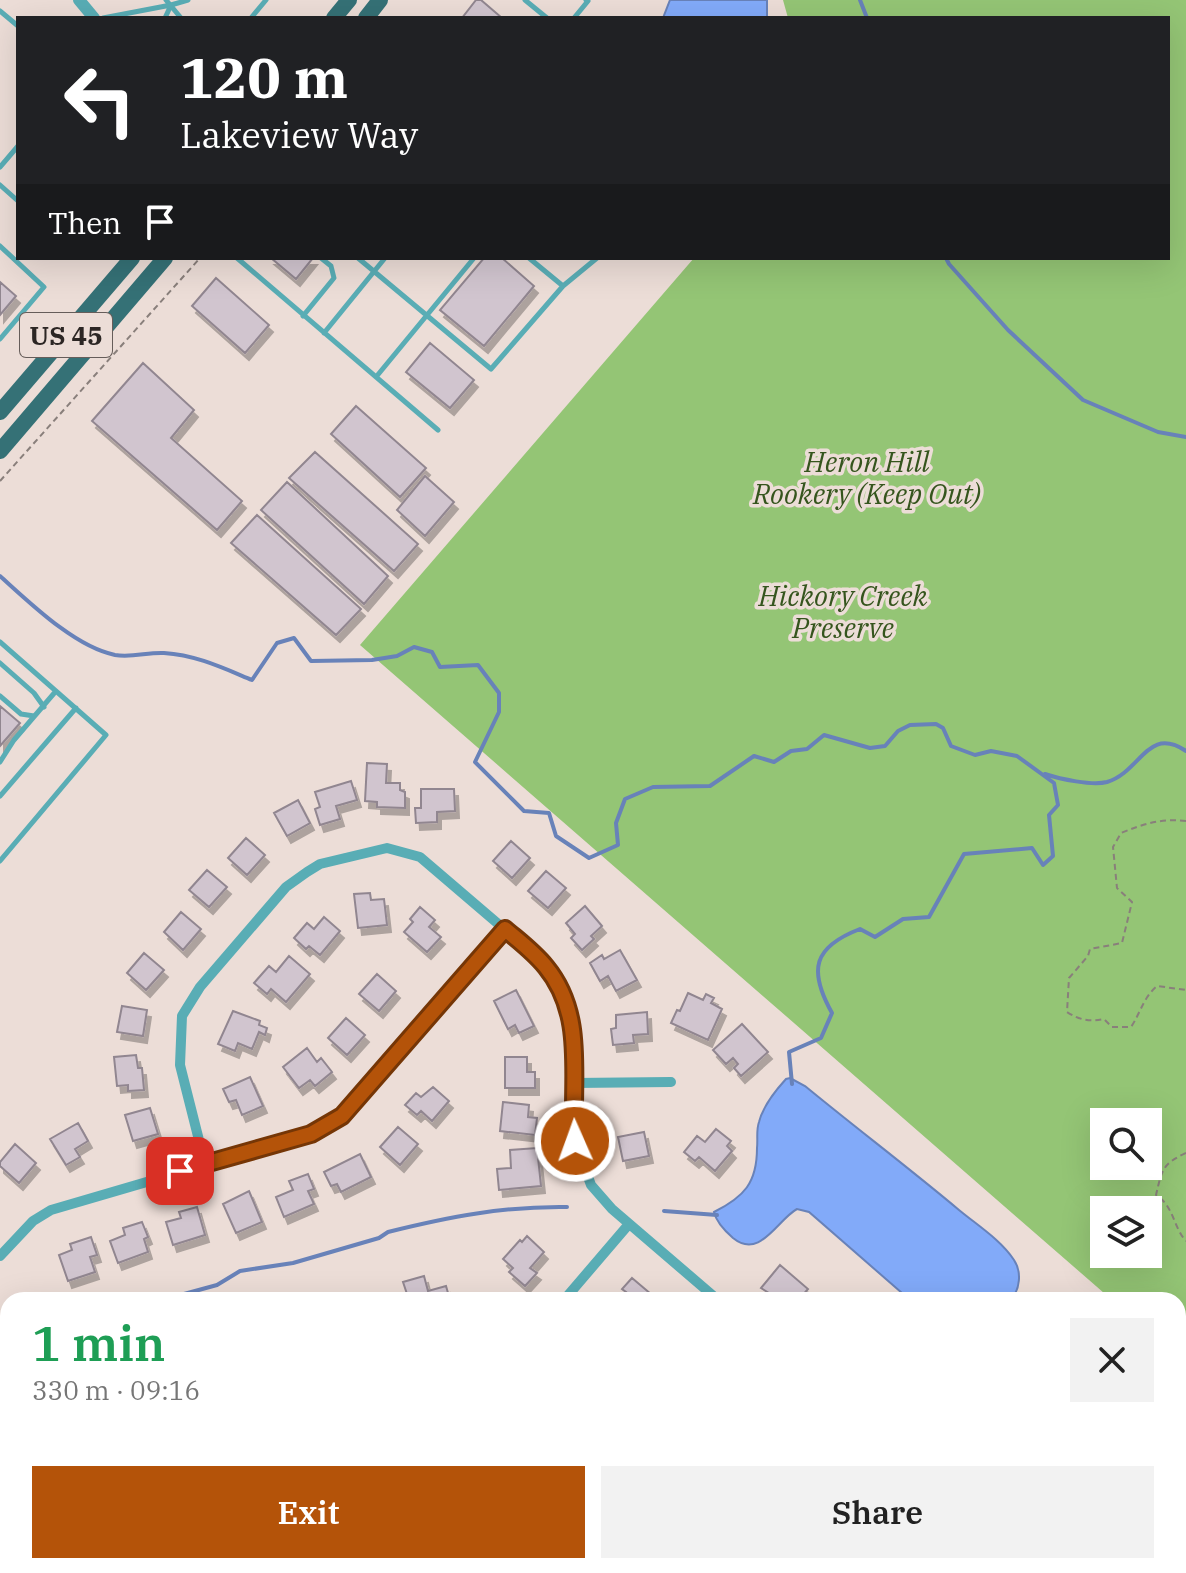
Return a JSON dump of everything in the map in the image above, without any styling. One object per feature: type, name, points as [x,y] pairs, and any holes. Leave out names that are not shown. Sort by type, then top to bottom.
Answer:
[{"type":"main road","points":[[336,16],[349,0]]},
{"type":"main road","points":[[368,16],[380,0]]},
{"type":"main road","name":"US 45","points":[[0,412],[130,260]]},
{"type":"main road","name":"US 45","points":[[0,451],[163,260]]},
{"type":"street","points":[[79,0],[92,16]]},
{"type":"street","points":[[205,1164],[180,1065],[182,1016],[200,987],[296,879],[320,864],[387,848],[420,857],[546,966],[568,1004],[575,1040],[575,1141],[584,1169],[602,1198],[709,1292]]},
{"type":"street","points":[[0,1256],[33,1221],[51,1210],[311,1134],[342,1116],[505,929]]},
{"type":"street","points":[[574,1083],[671,1082]]},
{"type":"street","points":[[571,1292],[629,1224]]},
{"type":"lane","points":[[112,16],[188,0]]},
{"type":"lane","points":[[253,16],[266,0]]},
{"type":"lane","points":[[525,0],[545,16]]},
{"type":"lane","points":[[576,16],[588,0]]},
{"type":"lane","points":[[0,11],[16,24]]},
{"type":"lane","points":[[0,167],[16,148]]},
{"type":"lane","points":[[0,185],[16,199]]},
{"type":"lane","points":[[0,246],[44,287],[0,339]]},
{"type":"lane","points":[[239,260],[438,430]]},
{"type":"lane","points":[[303,316],[334,278],[331,266],[324,260]]},
{"type":"lane","points":[[360,260],[491,369],[563,286],[595,260]]},
{"type":"lane","points":[[324,333],[383,260]]},
{"type":"lane","points":[[376,377],[472,260]]},
{"type":"lane","points":[[531,260],[563,286]]},
{"type":"lane","points":[[0,642],[106,735],[0,861]]},
{"type":"lane","points":[[0,663],[34,693],[44,707]]},
{"type":"lane","points":[[0,762],[14,740],[56,691]]},
{"type":"lane","points":[[0,696],[21,714],[35,716]]},
{"type":"lane","points":[[0,796],[76,708]]},
{"type":"path","points":[[0,481],[198,260]]},
{"type":"path","points":[[1186,821],[1157,821],[1121,833],[1113,847],[1117,888],[1132,902],[1122,943],[1090,949],[1088,956],[1069,978],[1067,1012],[1078,1019],[1104,1019],[1112,1027],[1131,1027],[1141,1012],[1144,998],[1157,986],[1186,990]]},
{"type":"path","points":[[1186,1153],[1168,1161],[1161,1172],[1156,1195],[1168,1206],[1180,1235],[1186,1241]]},
{"type":"green space","name":"Hickory Creek Preserve","points":[[783,0],[1186,0],[1186,1292],[1103,1292],[360,645],[692,260],[1170,260],[1170,16],[787,16]]},
{"type":"water","points":[[670,0],[767,0],[767,16],[664,16]]},
{"type":"water","points":[[786,1079],[805,1086],[988,1233],[1014,1260],[1019,1275],[1016,1292],[901,1292],[809,1212],[797,1209],[760,1241],[743,1244],[733,1238],[714,1212],[747,1188],[754,1171],[761,1116]]},
{"type":"building","points":[[476,0],[481,0],[500,16],[464,16]]},
{"type":"building","points":[[273,260],[311,260],[296,279]]},
{"type":"building","points":[[482,260],[504,260],[534,286],[484,346],[440,310]]},
{"type":"building","points":[[216,278],[269,325],[245,353],[192,306]]},
{"type":"building","points":[[0,282],[16,296],[0,315]]},
{"type":"building","points":[[430,343],[474,380],[450,408],[406,372]]},
{"type":"building","points":[[143,363],[194,410],[171,438],[242,501],[217,530],[92,421]]},
{"type":"building","points":[[356,406],[426,468],[400,497],[331,434]]},
{"type":"building","points":[[315,452],[418,544],[394,571],[289,478]]},
{"type":"building","points":[[425,476],[454,502],[425,536],[397,510]]},
{"type":"building","points":[[287,482],[388,576],[364,604],[261,510]]},
{"type":"building","points":[[257,515],[361,609],[336,635],[231,543]]},
{"type":"building","points":[[0,706],[20,723],[0,746]]},
{"type":"building","points":[[367,763],[387,764],[386,783],[400,783],[400,790],[405,792],[405,808],[377,807],[377,802],[365,801]]},
{"type":"building","points":[[351,781],[357,800],[336,806],[340,819],[320,825],[315,809],[320,807],[315,792]]},
{"type":"building","points":[[421,789],[454,789],[455,811],[437,812],[437,822],[416,823],[415,808],[421,808]]},
{"type":"building","points":[[298,800],[310,823],[287,836],[274,813]]},
{"type":"building","points":[[246,838],[265,855],[247,875],[228,858]]},
{"type":"building","points":[[511,841],[530,858],[512,878],[493,861]]},
{"type":"building","points":[[207,870],[227,887],[209,907],[189,890]]},
{"type":"building","points":[[546,871],[566,888],[548,908],[528,891]]},
{"type":"building","points":[[370,893],[371,900],[384,899],[387,925],[358,928],[354,894]]},
{"type":"building","points":[[585,906],[602,926],[582,950],[571,938],[575,934],[566,923]]},
{"type":"building","points":[[420,907],[435,920],[429,927],[441,937],[427,952],[404,932]]},
{"type":"building","points":[[181,912],[201,929],[183,950],[164,932]]},
{"type":"building","points":[[324,917],[340,931],[320,955],[309,946],[306,949],[294,938],[307,923],[314,929]]},
{"type":"building","points":[[620,950],[637,980],[616,991],[608,976],[600,981],[590,963],[602,955],[604,959]]},
{"type":"building","points":[[144,953],[164,970],[146,990],[127,973]]},
{"type":"building","points":[[289,956],[310,974],[286,1002],[271,989],[267,994],[254,983],[269,966],[276,972]]},
{"type":"building","points":[[377,974],[396,991],[379,1011],[359,994]]},
{"type":"building","points":[[516,990],[534,1026],[519,1033],[515,1025],[508,1029],[494,1001]]},
{"type":"building","points":[[688,993],[703,1000],[706,994],[714,998],[711,1003],[722,1009],[708,1040],[671,1023]]},
{"type":"building","points":[[122,1006],[147,1010],[143,1036],[117,1032]]},
{"type":"building","points":[[233,1011],[260,1021],[259,1025],[267,1028],[265,1035],[259,1032],[252,1049],[238,1043],[235,1051],[218,1044]]},
{"type":"building","points":[[647,1012],[648,1034],[633,1035],[634,1043],[613,1045],[611,1029],[616,1028],[616,1015]]},
{"type":"building","points":[[346,1018],[365,1035],[347,1055],[328,1038]]},
{"type":"building","points":[[742,1024],[768,1052],[741,1076],[734,1068],[738,1064],[733,1058],[726,1064],[713,1050]]},
{"type":"building","points":[[307,1048],[317,1062],[321,1058],[332,1072],[315,1086],[310,1080],[299,1088],[283,1067]]},
{"type":"building","points":[[136,1055],[138,1068],[142,1068],[144,1090],[128,1091],[128,1085],[117,1086],[114,1057]]},
{"type":"building","points":[[505,1057],[527,1057],[527,1072],[535,1072],[535,1088],[505,1088]]},
{"type":"building","points":[[250,1077],[263,1106],[242,1115],[236,1100],[229,1102],[223,1089]]},
{"type":"building","points":[[433,1087],[449,1101],[432,1121],[421,1111],[417,1115],[405,1105],[416,1093],[421,1097]]},
{"type":"building","points":[[503,1102],[529,1105],[528,1117],[537,1118],[535,1135],[500,1131]]},
{"type":"building","points":[[150,1108],[158,1134],[133,1141],[125,1115]]},
{"type":"building","points":[[78,1123],[88,1141],[75,1149],[80,1157],[66,1165],[50,1139]]},
{"type":"building","points":[[398,1127],[418,1144],[400,1165],[380,1147]]},
{"type":"building","points":[[716,1129],[731,1141],[727,1146],[732,1151],[715,1171],[699,1157],[695,1161],[684,1152],[697,1136],[705,1142]]},
{"type":"building","points":[[644,1132],[649,1156],[623,1161],[618,1137]]},
{"type":"building","points":[[15,1144],[36,1163],[19,1183],[0,1166]]},
{"type":"building","points":[[537,1148],[541,1186],[499,1190],[497,1169],[511,1168],[510,1150]]},
{"type":"building","points":[[360,1154],[371,1177],[341,1192],[337,1184],[331,1186],[324,1172]]},
{"type":"building","points":[[308,1174],[314,1189],[308,1191],[314,1204],[284,1217],[276,1197],[293,1190],[289,1181]]},
{"type":"building","points":[[249,1191],[262,1222],[236,1233],[223,1204]]},
{"type":"building","points":[[197,1207],[205,1235],[173,1245],[166,1222],[181,1218],[179,1212]]},
{"type":"building","points":[[142,1222],[148,1237],[144,1239],[148,1252],[118,1263],[110,1241],[125,1235],[123,1228]]},
{"type":"building","points":[[527,1236],[544,1252],[530,1268],[537,1273],[525,1286],[509,1272],[513,1268],[503,1259]]},
{"type":"building","points":[[91,1237],[97,1255],[90,1257],[95,1272],[68,1281],[59,1255],[72,1250],[70,1244]]},
{"type":"building","points":[[780,1265],[808,1289],[805,1292],[767,1292],[761,1288]]},
{"type":"building","points":[[424,1276],[428,1291],[446,1286],[448,1292],[406,1292],[403,1282]]},
{"type":"building","points":[[632,1278],[649,1292],[626,1292],[622,1289]]},
{"type":"waterway","points":[[860,0],[866,16]]},
{"type":"waterway","points":[[947,260],[1008,330],[1083,400],[1158,432],[1186,437]]},
{"type":"waterway","points":[[0,576],[69,634],[115,655],[158,653],[187,656],[252,680],[277,643],[294,638],[311,661],[372,660],[397,656],[414,647],[432,652],[440,667],[478,665],[499,693],[499,712],[475,762],[524,811],[549,813],[556,836],[589,858],[618,845],[616,823],[625,799],[653,787],[710,786],[754,756],[774,762],[791,751],[807,749],[824,735],[870,748],[885,746],[898,731],[910,725],[936,724],[943,728],[951,746],[975,755],[991,751],[1017,756],[1054,783],[1058,805],[1049,815],[1053,856],[1043,865],[1032,848],[964,854],[929,917],[903,919],[875,937],[860,929],[844,936],[824,952],[818,972],[824,998],[832,1013],[821,1038],[789,1052],[792,1084]]},
{"type":"waterway","points":[[1045,774],[1085,783],[1101,783],[1119,777],[1145,753],[1162,743],[1173,744],[1186,751]]},
{"type":"waterway","points":[[191,1292],[217,1285],[240,1271],[293,1263],[410,1227],[499,1211],[567,1207]]},
{"type":"waterway","points":[[664,1211],[717,1215]]},
{"type":"route","points":[[180,1171],[311,1134],[342,1116],[505,929],[546,966],[568,1004],[575,1040],[575,1141]]},
{"type":"park label","name":"Heron Hill Rookery (Keep Out)","points":[[867,477]]}]
